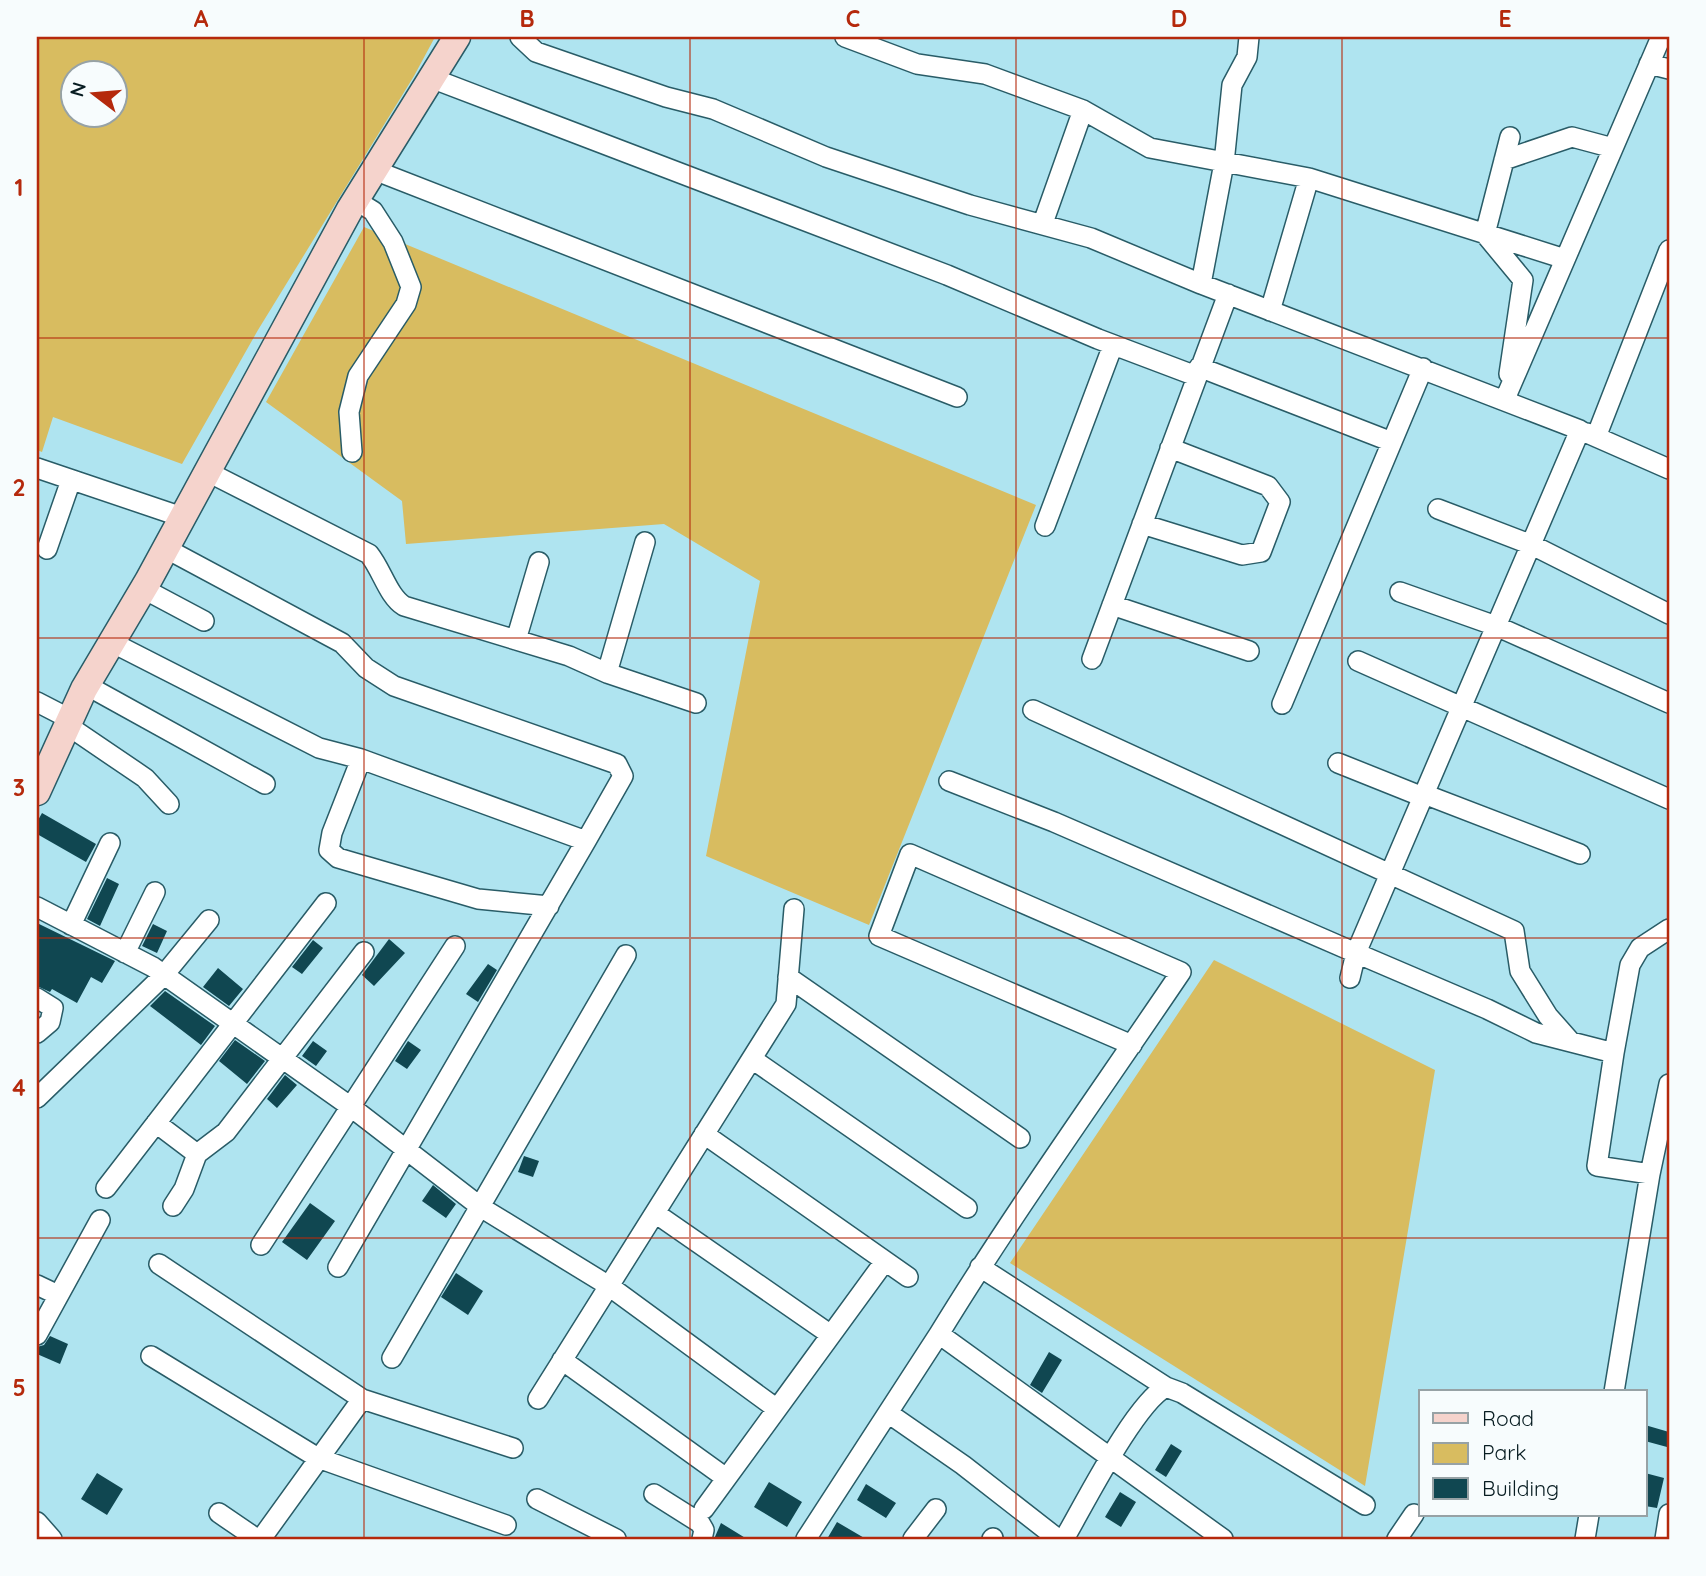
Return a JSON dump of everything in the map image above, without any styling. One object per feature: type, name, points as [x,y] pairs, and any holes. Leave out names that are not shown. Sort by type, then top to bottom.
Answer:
[{"type":"street","points":[[37,792],[86,685],[165,548],[355,200],[457,37]]},
{"type":"street","points":[[520,37],[536,52],[666,97],[713,109],[826,157],[970,205],[1091,238],[1270,311],[1505,399],[1669,469]]},
{"type":"street","points":[[845,37],[917,64],[985,74],[1083,110],[1150,148],[1310,178],[1565,259]]},
{"type":"street","points":[[1201,284],[1224,163],[1232,85],[1247,57],[1249,37]]},
{"type":"street","points":[[1505,399],[1661,37]]},
{"type":"street","points":[[1649,64],[1669,69]]},
{"type":"street","points":[[431,78],[947,275],[1113,345],[1198,371],[1392,442]]},
{"type":"street","points":[[1043,223],[1083,110]]},
{"type":"street","points":[[1485,234],[1510,137]]},
{"type":"street","points":[[1504,160],[1572,137],[1613,148]]},
{"type":"street","points":[[374,170],[957,397]]},
{"type":"street","points":[[1270,311],[1310,178]]},
{"type":"street","points":[[352,452],[349,412],[358,376],[406,304],[411,287],[393,242],[373,211],[355,200]]},
{"type":"street","points":[[1485,234],[1523,280],[1505,399]]},
{"type":"street","points":[[1350,978],[1356,953],[1496,626],[1532,545],[1588,434],[1669,250]]},
{"type":"street","points":[[1092,659],[1228,294]]},
{"type":"street","points":[[1045,526],[1113,345]]},
{"type":"street","points":[[1282,704],[1423,368]]},
{"type":"street","points":[[1142,524],[1242,555],[1261,552],[1280,502],[1268,485],[1170,448]]},
{"type":"street","points":[[37,468],[181,517]]},
{"type":"street","points":[[206,471],[369,555],[382,569],[395,601],[404,606],[569,656],[607,673],[696,703]]},
{"type":"street","points":[[47,549],[71,480]]},
{"type":"street","points":[[1438,509],[1532,545],[1669,614]]},
{"type":"street","points":[[607,673],[645,542]]},
{"type":"street","points":[[165,548],[342,643],[366,668],[394,686],[617,764],[623,776],[409,1149],[338,1267]]},
{"type":"street","points":[[516,640],[539,562]]},
{"type":"street","points":[[142,588],[204,621]]},
{"type":"street","points":[[1400,593],[1496,626],[1669,703]]},
{"type":"street","points":[[1112,605],[1249,651]]},
{"type":"street","points":[[111,642],[319,748],[361,759],[586,841]]},
{"type":"street","points":[[1358,662],[1669,799]]},
{"type":"street","points":[[86,685],[265,784]]},
{"type":"street","points":[[37,702],[145,778],[169,804]]},
{"type":"street","points":[[1033,710],[1514,931],[1520,971],[1548,1016],[1571,1042]]},
{"type":"street","points":[[361,759],[332,832],[328,850],[338,858],[478,900],[549,906]]},
{"type":"street","points":[[1338,763],[1580,854]]},
{"type":"street","points":[[949,781],[1054,822],[1487,1009],[1536,1033],[1614,1053]]},
{"type":"street","points":[[71,925],[110,843]]},
{"type":"street","points":[[806,1539],[980,1267],[1132,1045],[1181,972],[910,854],[879,936],[1132,1045]]},
{"type":"street","points":[[125,953],[155,892]]},
{"type":"street","points":[[106,1188],[326,903]]},
{"type":"street","points":[[37,907],[125,953],[233,1022],[409,1149],[482,1208],[609,1286],[777,1409]]},
{"type":"street","points":[[538,1399],[786,1004],[794,909]]},
{"type":"street","points":[[37,1098],[163,976],[209,920]]},
{"type":"street","points":[[1650,1174],[1597,1166],[1630,965],[1640,948],[1669,929]]},
{"type":"street","points":[[261,1245],[456,946]]},
{"type":"street","points":[[173,1206],[184,1189],[197,1154],[226,1132],[364,952]]},
{"type":"street","points":[[392,1358],[482,1208],[626,955]]},
{"type":"street","points":[[788,976],[1020,1138]]},
{"type":"street","points":[[37,998],[53,1008],[50,1021],[37,1033]]},
{"type":"street","points":[[752,1059],[967,1208]]},
{"type":"street","points":[[1614,1390],[1650,1174],[1669,1084]]},
{"type":"street","points":[[156,1123],[197,1154]]},
{"type":"street","points":[[705,1134],[908,1278]]},
{"type":"street","points":[[655,1213],[831,1335]]},
{"type":"street","points":[[37,1335],[100,1220]]},
{"type":"street","points":[[704,1509],[885,1261]]},
{"type":"street","points":[[159,1264],[362,1399],[513,1448]]},
{"type":"street","points":[[980,1267],[1166,1387],[1182,1393],[1365,1505]]},
{"type":"street","points":[[37,1285],[58,1295]]},
{"type":"street","points":[[939,1334],[1112,1456],[1223,1539]]},
{"type":"street","points":[[150,1356],[318,1458],[506,1525]]},
{"type":"street","points":[[562,1360],[726,1478]]},
{"type":"street","points":[[1064,1539],[1112,1456],[1154,1393],[1166,1387]]},
{"type":"street","points":[[219,1513],[259,1539],[362,1399]]},
{"type":"street","points":[[888,1413],[963,1465],[1058,1539]]},
{"type":"street","points":[[653,1494],[700,1523],[704,1530],[702,1539]]},
{"type":"street","points":[[537,1499],[616,1539]]},
{"type":"street","points":[[913,1539],[936,1509]]},
{"type":"street","points":[[1397,1539],[1414,1514]]},
{"type":"street","points":[[1665,1539],[1669,1514]]},
{"type":"street","points":[[1586,1539],[1589,1516]]},
{"type":"street","points":[[37,1522],[52,1539]]},
{"type":"green space","points":[[37,37],[435,37],[414,76],[258,330],[182,464],[53,417],[42,452],[37,450]]},
{"type":"green space","points":[[364,227],[1036,505],[869,925],[706,856],[760,581],[664,524],[406,544],[402,501],[266,402]]},
{"type":"green space","points":[[1214,960],[1435,1070],[1365,1486],[1010,1263]]},
{"type":"building","points":[[42,813],[96,844],[86,862],[37,834],[37,822]]},
{"type":"building","points":[[107,878],[119,884],[100,926],[87,919]]},
{"type":"building","points":[[37,923],[115,961],[102,983],[91,977],[77,1003],[52,989],[50,992],[37,986]]},
{"type":"building","points":[[153,924],[167,931],[157,953],[142,946]]},
{"type":"building","points":[[389,939],[405,953],[374,986],[362,975]]},
{"type":"building","points":[[313,940],[323,948],[302,974],[292,967]]},
{"type":"building","points":[[488,964],[497,970],[478,1002],[466,994]]},
{"type":"building","points":[[218,968],[243,989],[229,1006],[203,987]]},
{"type":"building","points":[[165,991],[215,1026],[201,1045],[150,1006]]},
{"type":"building","points":[[235,1040],[265,1061],[247,1084],[219,1061]]},
{"type":"building","points":[[313,1041],[327,1051],[316,1066],[302,1056]]},
{"type":"building","points":[[408,1041],[421,1050],[407,1069],[395,1061]]},
{"type":"building","points":[[285,1075],[297,1085],[277,1108],[267,1099]]},
{"type":"building","points":[[524,1156],[539,1161],[533,1177],[518,1172]]},
{"type":"building","points":[[433,1185],[456,1204],[446,1218],[422,1201]]},
{"type":"building","points":[[310,1203],[335,1221],[307,1260],[282,1242]]},
{"type":"building","points":[[456,1273],[483,1291],[468,1315],[441,1297]]},
{"type":"building","points":[[50,1336],[68,1344],[60,1364],[37,1354],[37,1347],[44,1345]]},
{"type":"building","points":[[1049,1352],[1062,1360],[1042,1393],[1030,1385]]},
{"type":"building","points":[[1646,1425],[1669,1432],[1667,1447],[1646,1441]]},
{"type":"building","points":[[1171,1444],[1182,1451],[1166,1477],[1155,1470]]},
{"type":"building","points":[[97,1473],[123,1489],[107,1515],[81,1499]]},
{"type":"building","points":[[1646,1473],[1664,1478],[1657,1508],[1646,1506]]},
{"type":"building","points":[[769,1482],[802,1502],[787,1527],[754,1507]]},
{"type":"building","points":[[866,1484],[896,1503],[886,1518],[857,1500]]},
{"type":"building","points":[[1120,1492],[1136,1502],[1121,1527],[1105,1517]]},
{"type":"building","points":[[837,1522],[866,1539],[827,1539]]},
{"type":"building","points":[[721,1523],[747,1539],[714,1539]]}]
